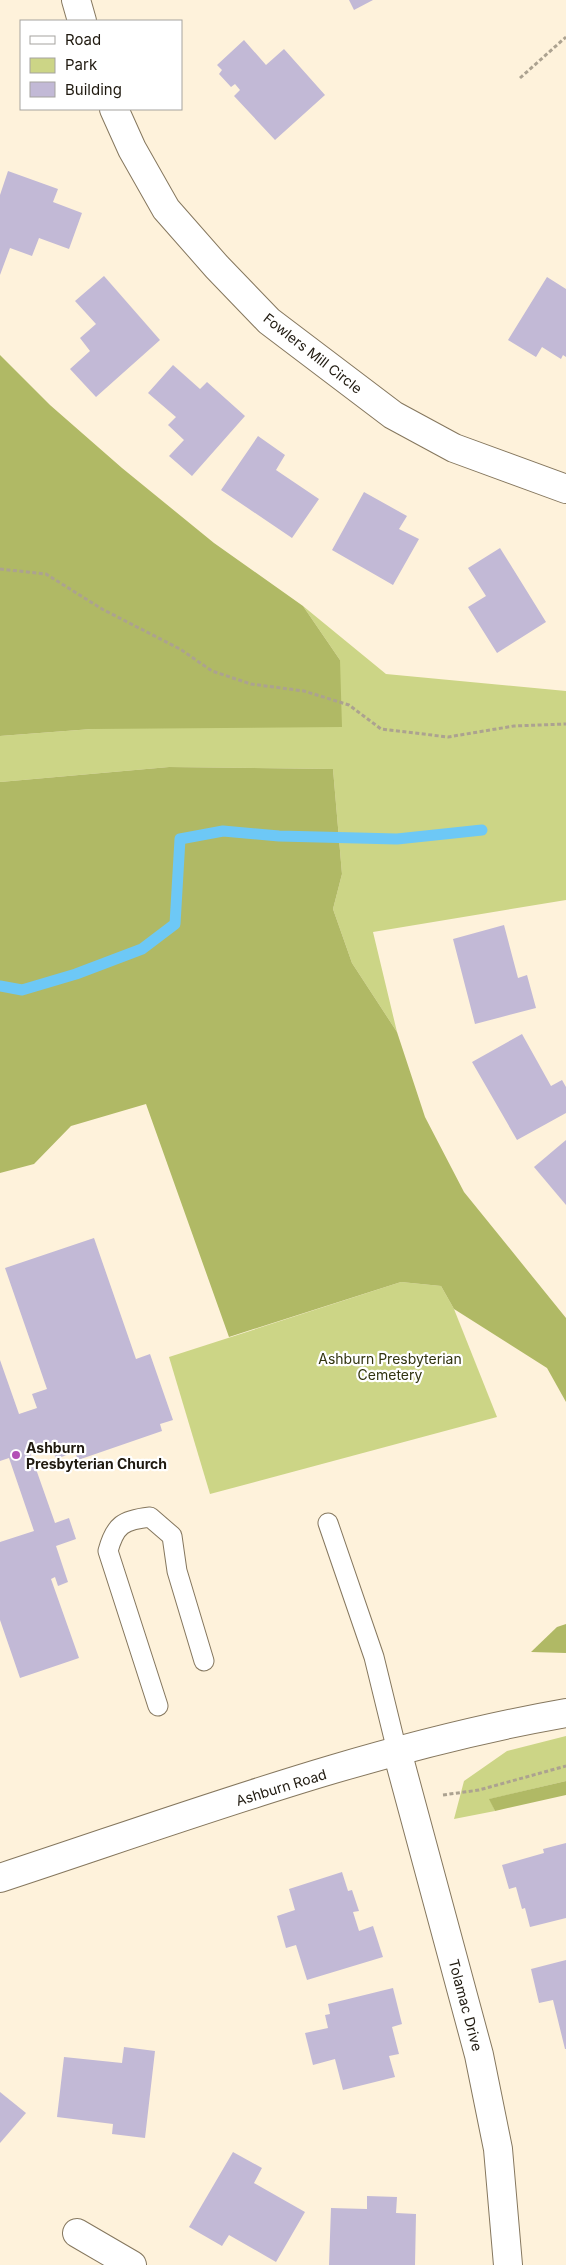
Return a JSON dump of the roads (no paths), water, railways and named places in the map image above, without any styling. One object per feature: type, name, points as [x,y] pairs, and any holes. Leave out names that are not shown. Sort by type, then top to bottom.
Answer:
[{"type":"street","points":[[76,0],[82,20]]},
{"type":"street","name":"Fowlers Mill Circle","points":[[114,110],[132,149],[166,208],[217,267],[269,322],[393,415],[454,448],[566,489]]},
{"type":"street","name":"Ashburn Road","points":[[0,1878],[262,1792],[397,1751],[499,1724],[566,1713]]},
{"type":"street","name":"Tolamac Drive","points":[[397,1751],[480,2055],[498,2150],[508,2265]]},
{"type":"street","points":[[77,2233],[132,2265]]},
{"type":"lane","points":[[158,1706],[108,1551],[113,1533],[131,1519],[150,1517],[172,1536],[177,1571],[204,1661]]},
{"type":"lane","points":[[328,1523],[374,1657],[397,1751]]},
{"type":"waterway","points":[[0,986],[22,990],[76,974],[142,949],[175,924],[180,839],[223,831],[279,836],[397,839],[482,830]]},
{"type":"place","name":"Ashburn Presbyterian Church","points":[[16,1455]]},
{"type":"park label","name":"Ashburn Presbyterian Cemetery","points":[[390,1366]]}]
